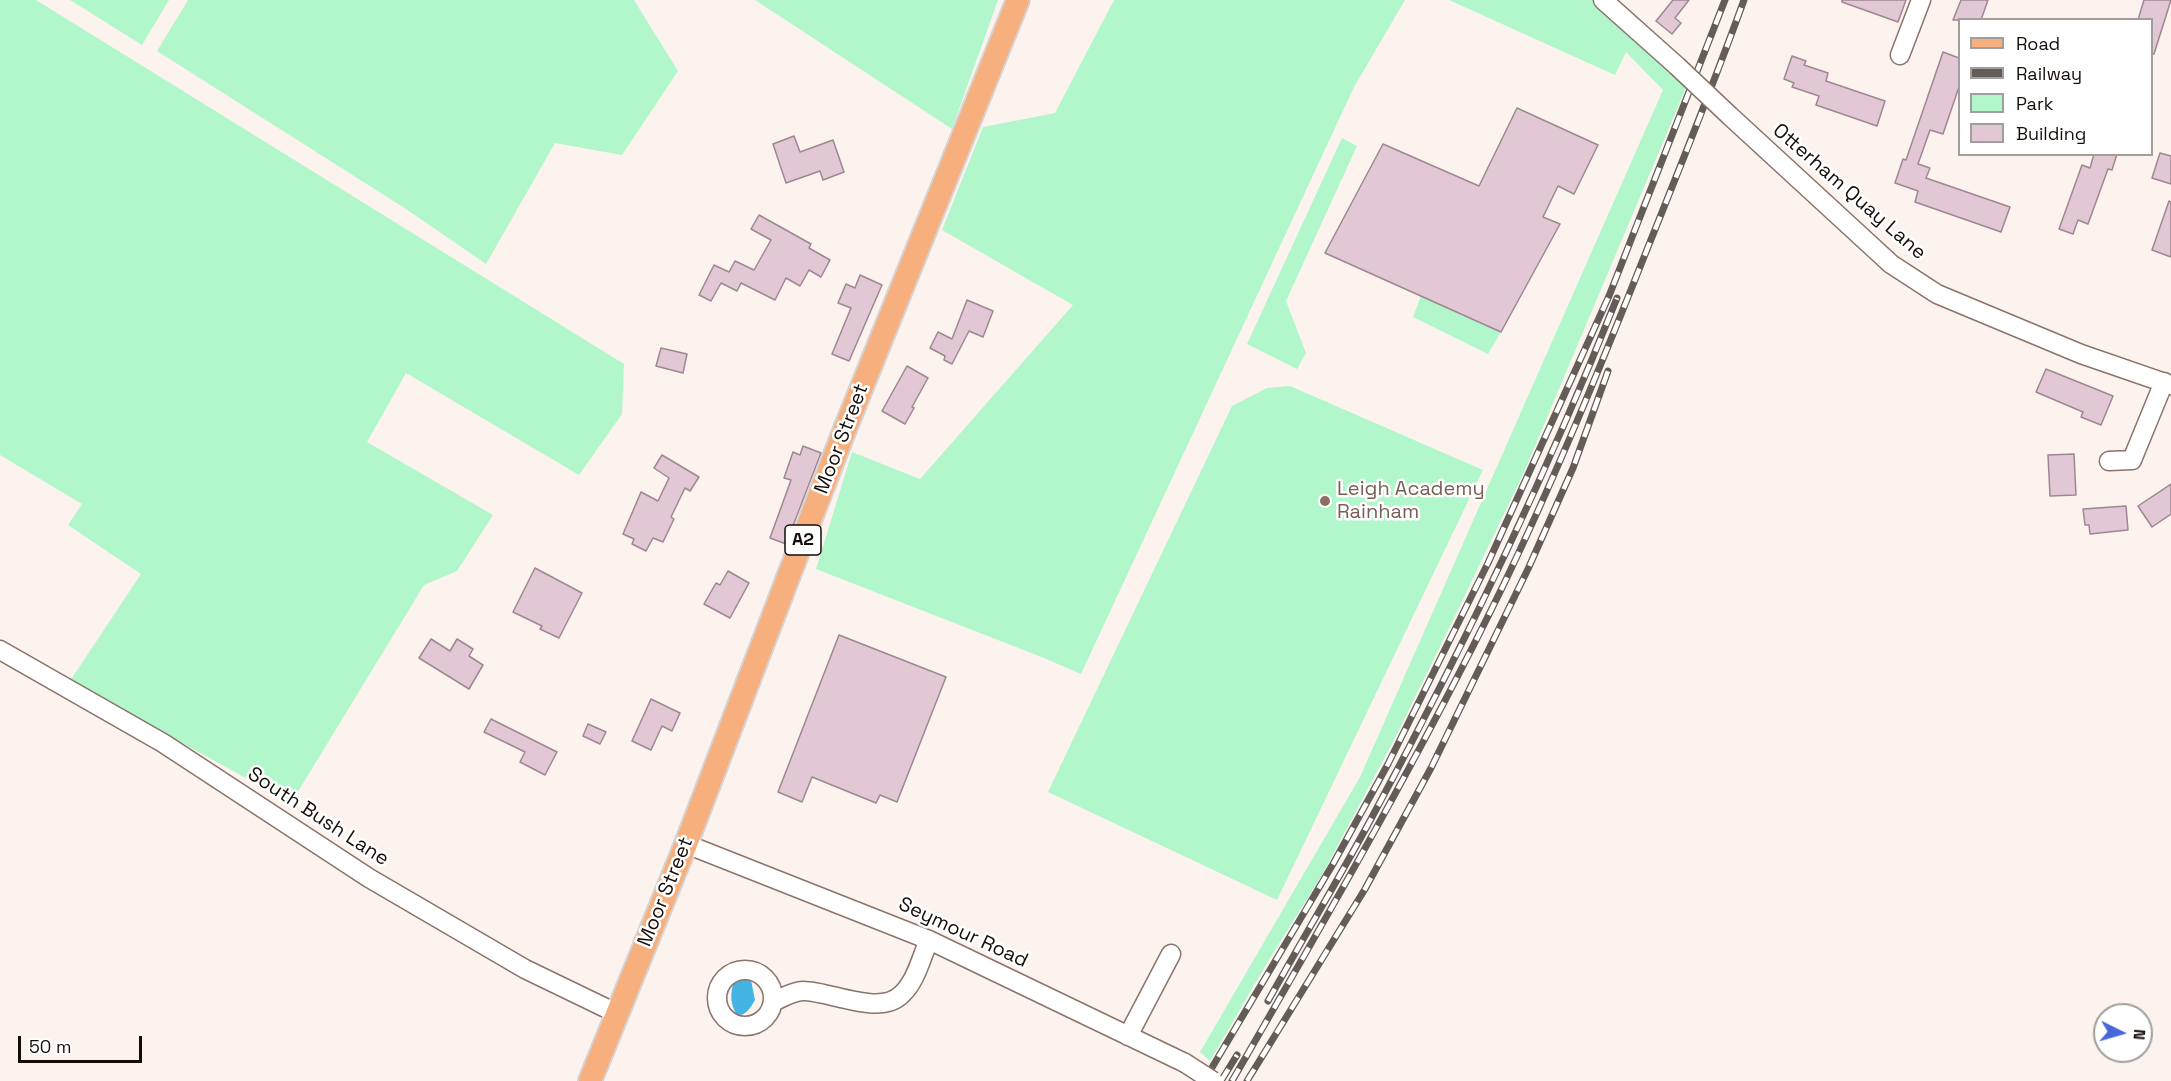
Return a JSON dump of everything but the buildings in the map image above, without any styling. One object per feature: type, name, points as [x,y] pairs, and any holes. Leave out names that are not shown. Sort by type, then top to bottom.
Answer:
[{"type":"main road","name":"Moor Street","points":[[590,1081],[686,843],[845,429],[1018,0]]},
{"type":"street","name":"Otterham Quay Lane","points":[[1603,0],[1891,264],[1937,294],[2081,354],[2167,384]]},
{"type":"street","points":[[1900,56],[1921,0]]},
{"type":"street","points":[[2109,461],[2138,466],[2167,384]]},
{"type":"street","name":"South Bush Lane","points":[[0,650],[163,744],[369,878],[525,969],[616,1013]]},
{"type":"street","name":"Seymour Road","points":[[686,843],[929,940],[1185,1063],[1213,1081]]},
{"type":"street","points":[[773,1002],[800,991],[824,992],[870,1004],[886,1003],[901,996],[912,982],[929,940]]},
{"type":"street","points":[[1128,1036],[1171,954]]},
{"type":"green space","points":[[0,0],[36,0],[624,364],[622,414],[579,475],[406,373],[367,442],[493,515],[457,571],[424,585],[291,803],[70,681],[141,574],[68,525],[82,504],[0,455]]},
{"type":"green space","points":[[70,0],[169,0],[142,45]]},
{"type":"green space","points":[[188,0],[634,0],[678,71],[622,155],[555,143],[486,264],[406,209],[157,51]]},
{"type":"green space","points":[[755,0],[998,0],[952,129]]},
{"type":"green space","points":[[1114,0],[1405,0],[1354,87],[1081,674],[816,569],[852,452],[920,479],[1073,305],[942,230],[983,127],[1055,113]]},
{"type":"green space","points":[[1449,0],[1592,0],[1688,83],[1524,472],[1457,612],[1396,736],[1322,875],[1210,1061],[1200,1052],[1360,777],[1663,90],[1626,52],[1615,75]]},
{"type":"green space","points":[[1342,138],[1357,146],[1286,301],[1306,353],[1297,369],[1247,344]]},
{"type":"green space","points":[[1421,296],[1501,332],[1488,354],[1413,317]]},
{"type":"green space","points":[[1290,386],[1483,470],[1277,900],[1048,792],[1232,406],[1267,388]]},
{"type":"water","points":[[742,976],[751,980],[755,1000],[746,1013],[737,1015],[731,999],[732,990],[734,981]]},
{"type":"railway","points":[[1204,1081],[1333,864],[1388,764],[1488,563],[1609,296],[1725,0]]},
{"type":"railway","points":[[1232,1081],[1404,777],[1501,590],[1596,377],[1744,0]]},
{"type":"railway","points":[[1268,1001],[1371,819],[1470,627],[1532,497],[1617,298]]},
{"type":"railway","points":[[1247,1081],[1365,889],[1431,768],[1528,569],[1573,468],[1608,371]]},
{"type":"railway","points":[[1221,1081],[1237,1055]]},
{"type":"place","name":"Leigh Academy Rainham","points":[[1325,501]]}]
